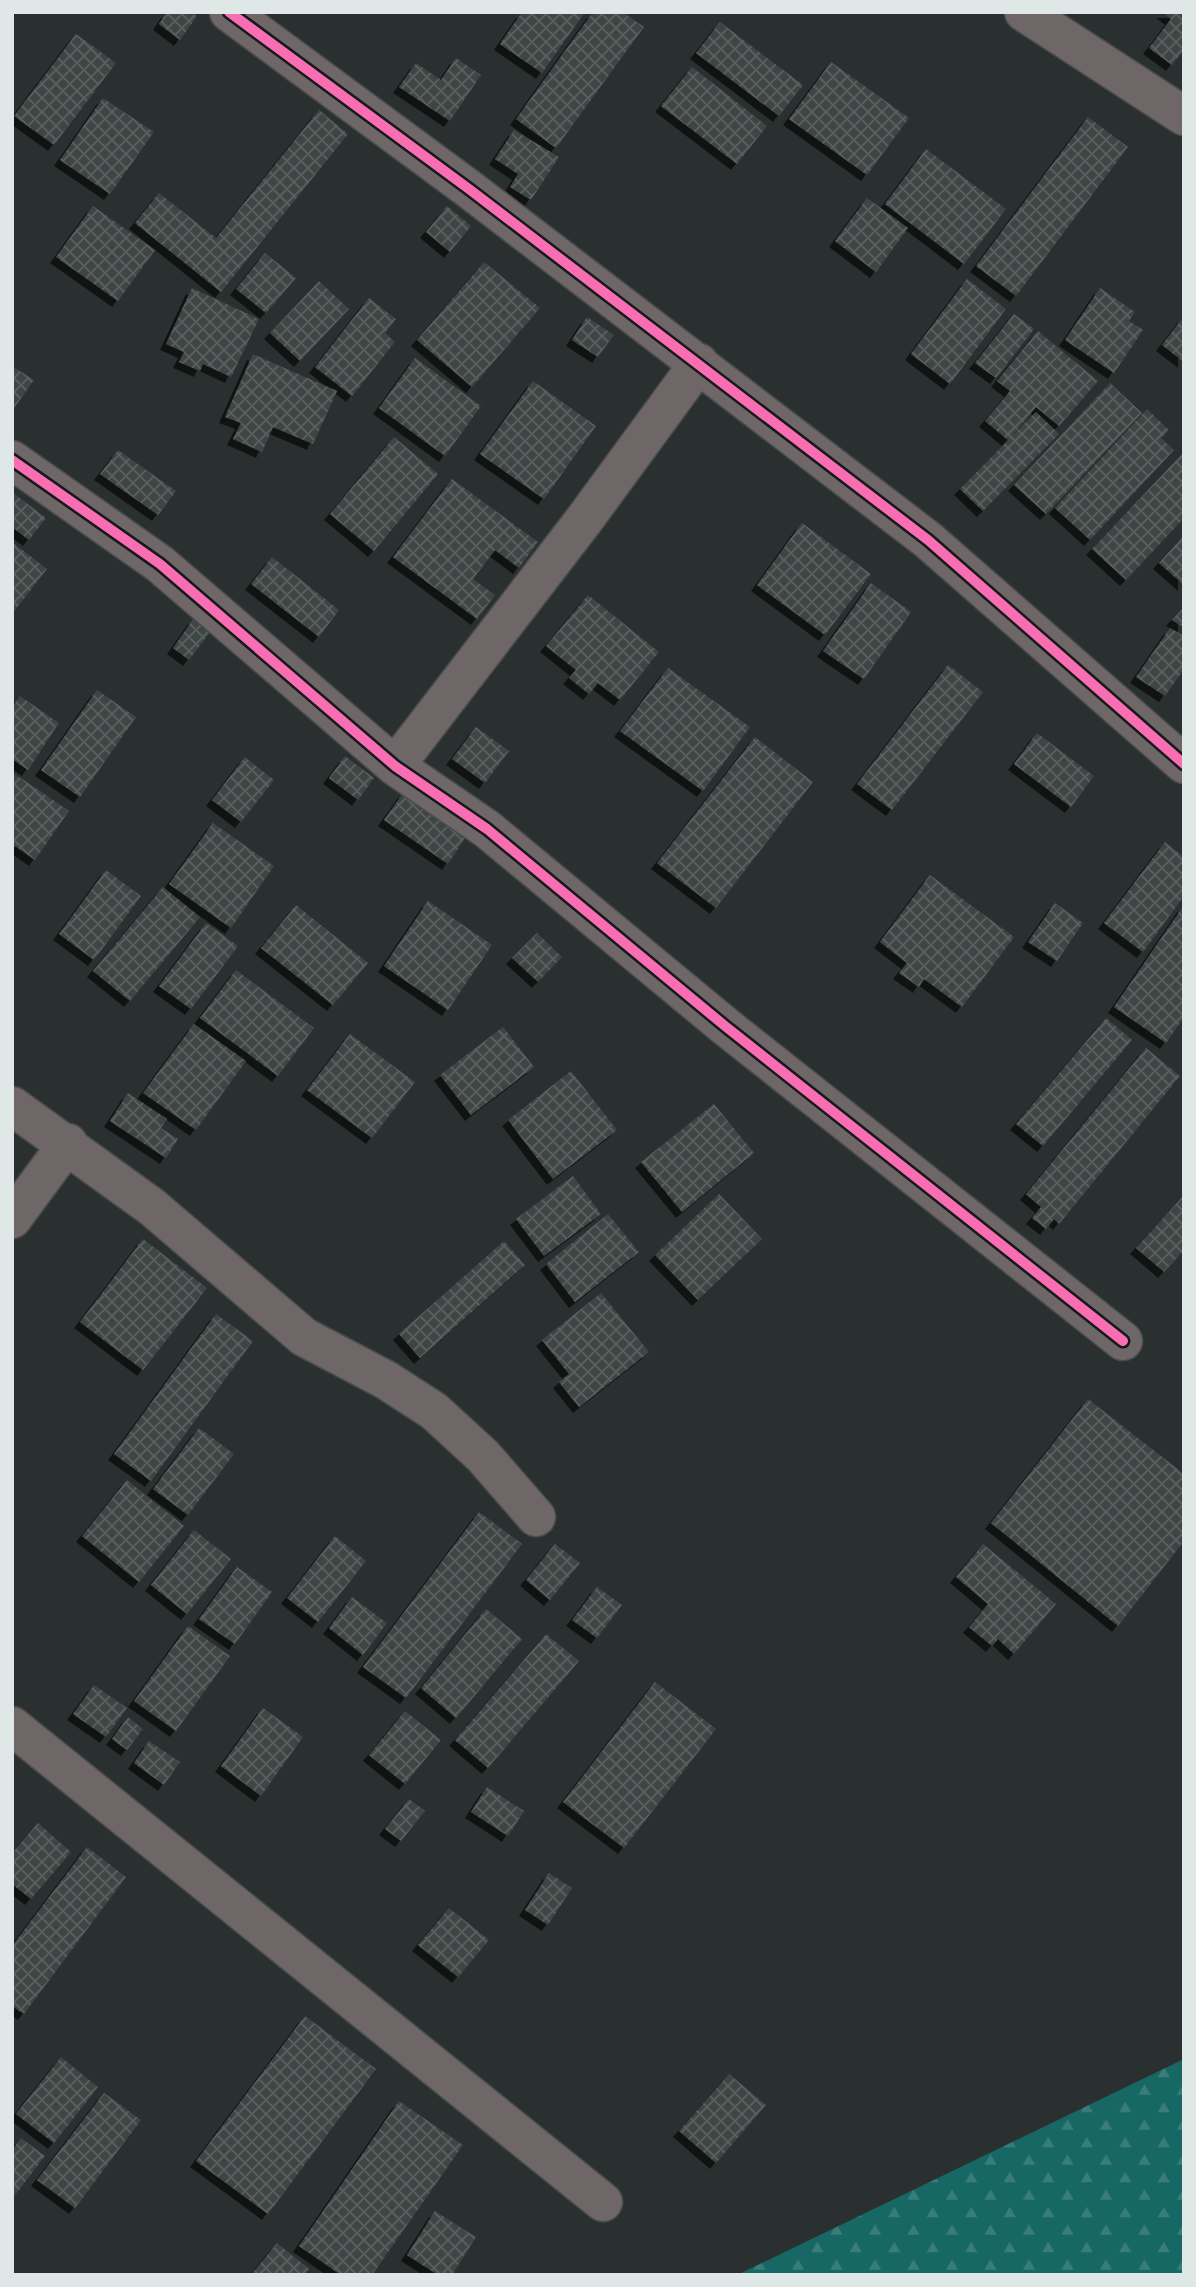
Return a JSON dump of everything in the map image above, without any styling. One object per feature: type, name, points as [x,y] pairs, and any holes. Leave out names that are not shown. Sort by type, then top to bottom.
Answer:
[{"type":"street","points":[[229,12],[699,363],[928,540],[1184,764]]},
{"type":"street","points":[[1024,12],[1184,116]]},
{"type":"street","points":[[395,766],[584,520],[699,363]]},
{"type":"street","points":[[12,460],[160,564],[395,766],[487,829],[725,1026],[1123,1341]]},
{"type":"street","points":[[12,1106],[68,1143],[152,1207],[303,1337],[386,1380],[434,1411],[483,1456],[536,1517]]},
{"type":"street","points":[[12,1219],[68,1143]]},
{"type":"street","points":[[12,1726],[603,2202]]},
{"type":"green space","points":[[1184,2059],[1184,2275],[737,2275]]},
{"type":"building","points":[[167,12],[191,12],[197,16],[180,40],[159,24]]},
{"type":"building","points":[[522,12],[585,12],[542,73],[500,44]]},
{"type":"building","points":[[593,12],[623,12],[644,27],[556,148],[516,119]]},
{"type":"building","points":[[1162,12],[1184,12],[1184,50],[1172,65],[1149,48],[1171,19]]},
{"type":"building","points":[[720,22],[803,85],[779,116],[696,53]]},
{"type":"building","points":[[76,34],[116,63],[54,145],[14,116]]},
{"type":"building","points":[[456,58],[481,75],[450,121],[399,87],[416,63],[441,80]]},
{"type":"building","points":[[831,62],[909,118],[867,175],[789,119]]},
{"type":"building","points":[[692,67],[767,126],[737,164],[661,106]]},
{"type":"building","points":[[103,98],[154,132],[110,194],[60,160]]},
{"type":"building","points":[[319,110],[348,134],[221,292],[135,223],[159,193],[216,238]]},
{"type":"building","points":[[1088,117],[1128,147],[1016,296],[976,266]]},
{"type":"building","points":[[514,130],[559,157],[531,200],[510,187],[518,174],[495,159]]},
{"type":"building","points":[[926,149],[1006,209],[964,264],[885,204]]},
{"type":"building","points":[[867,198],[908,228],[876,272],[835,241]]},
{"type":"building","points":[[93,206],[155,250],[118,301],[56,257]]},
{"type":"building","points":[[447,206],[471,226],[450,252],[426,232]]},
{"type":"building","points":[[265,253],[296,278],[266,313],[236,289]]},
{"type":"building","points":[[484,262],[540,308],[472,387],[417,340]]},
{"type":"building","points":[[967,279],[1006,309],[950,384],[911,354]]},
{"type":"building","points":[[319,281],[349,309],[300,361],[270,333]]},
{"type":"building","points":[[192,288],[259,319],[231,377],[203,364],[200,371],[179,362],[184,352],[166,344]]},
{"type":"building","points":[[1100,288],[1135,312],[1129,321],[1143,330],[1114,373],[1065,340]]},
{"type":"building","points":[[369,298],[396,319],[385,333],[395,342],[352,396],[315,367]]},
{"type":"building","points":[[1014,314],[1034,329],[996,378],[975,363]]},
{"type":"building","points":[[1184,316],[1184,362],[1162,345]]},
{"type":"building","points":[[587,317],[614,335],[598,357],[572,340]]},
{"type":"building","points":[[1038,331],[1098,381],[1059,426],[1036,407],[1012,436],[1036,412],[1059,434],[983,511],[960,489],[1008,440],[985,421],[1010,391],[997,381]]},
{"type":"building","points":[[253,354],[337,391],[313,444],[273,427],[262,452],[233,439],[241,423],[225,417]]},
{"type":"building","points":[[415,358],[481,406],[445,456],[379,408]]},
{"type":"building","points":[[12,366],[34,380],[12,411]]},
{"type":"building","points":[[533,381],[596,426],[544,499],[480,454]]},
{"type":"building","points":[[1110,383],[1142,413],[1046,514],[1014,485]]},
{"type":"building","points":[[1147,409],[1169,430],[1161,438],[1174,450],[1090,540],[1055,508]]},
{"type":"building","points":[[394,437],[438,474],[374,551],[330,514]]},
{"type":"building","points":[[118,450],[176,491],[158,515],[100,474]]},
{"type":"building","points":[[1184,452],[1184,518],[1126,580],[1092,549]]},
{"type":"building","points":[[452,479],[538,542],[519,568],[495,550],[473,579],[495,595],[477,619],[393,557]]},
{"type":"building","points":[[12,492],[46,518],[29,540],[12,527]]},
{"type":"building","points":[[802,523],[871,574],[825,635],[757,585]]},
{"type":"building","points":[[1184,535],[1184,585],[1159,563]]},
{"type":"building","points":[[12,542],[47,569],[12,614]]},
{"type":"building","points":[[272,557],[339,610],[319,637],[251,584]]},
{"type":"building","points":[[871,583],[911,612],[864,679],[823,651]]},
{"type":"building","points":[[588,595],[659,652],[620,700],[598,683],[589,694],[569,678],[576,670],[546,646]]},
{"type":"building","points":[[1184,607],[1184,628],[1172,620]]},
{"type":"building","points":[[194,618],[211,631],[189,660],[173,648]]},
{"type":"building","points":[[1170,628],[1184,636],[1184,669],[1165,696],[1136,677]]},
{"type":"building","points":[[948,665],[983,692],[892,810],[857,784]]},
{"type":"building","points":[[668,668],[750,727],[703,791],[620,731]]},
{"type":"building","points":[[97,690],[136,717],[80,797],[41,770]]},
{"type":"building","points":[[20,696],[59,723],[28,770],[12,759],[12,707]]},
{"type":"building","points":[[476,727],[509,751],[485,783],[452,759]]},
{"type":"building","points":[[1037,733],[1094,776],[1071,807],[1014,764]]},
{"type":"building","points":[[755,737],[813,782],[716,908],[657,863]]},
{"type":"building","points":[[345,756],[374,778],[358,800],[329,778]]},
{"type":"building","points":[[245,757],[274,780],[241,822],[212,800]]},
{"type":"building","points":[[12,772],[69,811],[35,860],[15,846],[12,850]]},
{"type":"building","points":[[404,792],[467,835],[448,864],[384,820]]},
{"type":"building","points":[[213,823],[274,866],[231,928],[169,884]]},
{"type":"building","points":[[1165,842],[1184,857],[1181,869],[1184,871],[1184,896],[1143,952],[1104,923]]},
{"type":"building","points":[[106,870],[141,896],[94,960],[59,934]]},
{"type":"building","points":[[930,875],[1014,937],[962,1007],[924,979],[919,987],[899,973],[907,963],[880,942]]},
{"type":"building","points":[[163,887],[200,917],[130,1001],[93,971]]},
{"type":"building","points":[[428,901],[492,945],[448,1010],[384,966]]},
{"type":"building","points":[[1055,903],[1083,923],[1057,961],[1028,942]]},
{"type":"building","points":[[296,905],[368,963],[333,1005],[261,948]]},
{"type":"building","points":[[1184,905],[1184,1017],[1166,1043],[1114,1007]]},
{"type":"building","points":[[206,923],[238,946],[191,1009],[159,986]]},
{"type":"building","points":[[537,933],[562,957],[538,982],[512,958]]},
{"type":"building","points":[[236,970],[314,1028],[278,1076],[200,1018]]},
{"type":"building","points":[[1106,1018],[1132,1040],[1043,1146],[1016,1124]]},
{"type":"building","points":[[194,1024],[246,1061],[196,1130],[143,1093]]},
{"type":"building","points":[[503,1027],[534,1067],[471,1115],[440,1075]]},
{"type":"building","points":[[350,1034],[415,1082],[372,1138],[307,1090]]},
{"type":"building","points":[[1146,1048],[1180,1076],[1059,1224],[1054,1219],[1046,1229],[1032,1218],[1041,1207],[1026,1194]]},
{"type":"building","points":[[571,1071],[617,1130],[553,1179],[508,1120]]},
{"type":"building","points":[[128,1093],[167,1119],[161,1128],[178,1139],[166,1158],[110,1121]]},
{"type":"building","points":[[714,1104],[754,1153],[682,1212],[641,1162]]},
{"type":"building","points":[[573,1176],[601,1214],[544,1256],[516,1219]]},
{"type":"building","points":[[719,1194],[762,1239],[698,1300],[655,1255]]},
{"type":"building","points":[[1184,1195],[1184,1250],[1164,1272],[1136,1248]]},
{"type":"building","points":[[608,1214],[639,1252],[575,1302],[546,1264]]},
{"type":"building","points":[[143,1239],[207,1288],[143,1370],[80,1322]]},
{"type":"building","points":[[504,1241],[525,1265],[420,1358],[399,1334]]},
{"type":"building","points":[[601,1293],[649,1352],[579,1407],[559,1382],[569,1374],[542,1340]]},
{"type":"building","points":[[216,1314],[253,1341],[151,1481],[114,1454]]},
{"type":"building","points":[[1088,1399],[1184,1474],[1184,1541],[1118,1626],[991,1523]]},
{"type":"building","points":[[199,1428],[234,1454],[188,1515],[153,1489]]},
{"type":"building","points":[[127,1480],[184,1526],[139,1582],[82,1536]]},
{"type":"building","points":[[479,1512],[522,1544],[406,1698],[363,1667]]},
{"type":"building","points":[[194,1530],[231,1559],[187,1614],[151,1585]]},
{"type":"building","points":[[335,1536],[366,1561],[318,1622],[287,1598]]},
{"type":"building","points":[[555,1544],[580,1563],[550,1600],[526,1580]]},
{"type":"building","points":[[983,1544],[1056,1604],[1014,1654],[998,1639],[992,1646],[969,1627],[988,1604],[956,1577]]},
{"type":"building","points":[[237,1567],[272,1592],[235,1644],[199,1619]]},
{"type":"building","points":[[597,1587],[622,1605],[597,1638],[572,1620]]},
{"type":"building","points":[[352,1597],[387,1623],[363,1655],[329,1628]]},
{"type":"building","points":[[486,1609],[522,1639],[456,1718],[421,1688]]},
{"type":"building","points":[[188,1626],[230,1656],[176,1731],[134,1701]]},
{"type":"building","points":[[546,1634],[579,1661],[488,1768],[455,1740]]},
{"type":"building","points":[[655,1682],[716,1729],[624,1848],[563,1802]]},
{"type":"building","points":[[94,1685],[127,1708],[106,1737],[73,1714]]},
{"type":"building","points":[[263,1708],[303,1737],[261,1796],[221,1766]]},
{"type":"building","points":[[405,1711],[441,1740],[405,1784],[369,1755]]},
{"type":"building","points":[[128,1717],[143,1729],[127,1750],[112,1739]]},
{"type":"building","points":[[149,1741],[180,1762],[164,1785],[134,1763]]},
{"type":"building","points":[[487,1787],[524,1811],[508,1836],[471,1812]]},
{"type":"building","points":[[409,1799],[425,1811],[401,1841],[385,1829]]},
{"type":"building","points":[[38,1823],[71,1852],[31,1899],[12,1884],[12,1853]]},
{"type":"building","points":[[87,1847],[126,1877],[24,2014],[12,2006],[12,1946]]},
{"type":"building","points":[[549,1873],[572,1888],[548,1925],[525,1910]]},
{"type":"building","points":[[449,1908],[489,1940],[458,1977],[418,1945]]},
{"type":"building","points":[[305,2016],[376,2069],[268,2214],[196,2161]]},
{"type":"building","points":[[61,2057],[98,2087],[54,2143],[16,2114]]},
{"type":"building","points":[[729,2074],[766,2105],[716,2163],[679,2131]]},
{"type":"building","points":[[104,2093],[141,2120],[75,2208],[37,2180]]},
{"type":"building","points":[[399,2101],[463,2145],[372,2275],[341,2275],[299,2246]]},
{"type":"building","points":[[21,2138],[45,2156],[12,2199],[12,2150]]},
{"type":"building","points":[[435,2211],[476,2237],[452,2275],[438,2275],[407,2255]]},
{"type":"building","points":[[277,2243],[309,2269],[305,2275],[251,2275]]},
{"type":"cycle path","points":[[229,12],[469,189],[928,540],[1184,764]]},
{"type":"cycle path","points":[[12,460],[160,564],[395,766],[487,829],[725,1026],[1123,1341]]}]
